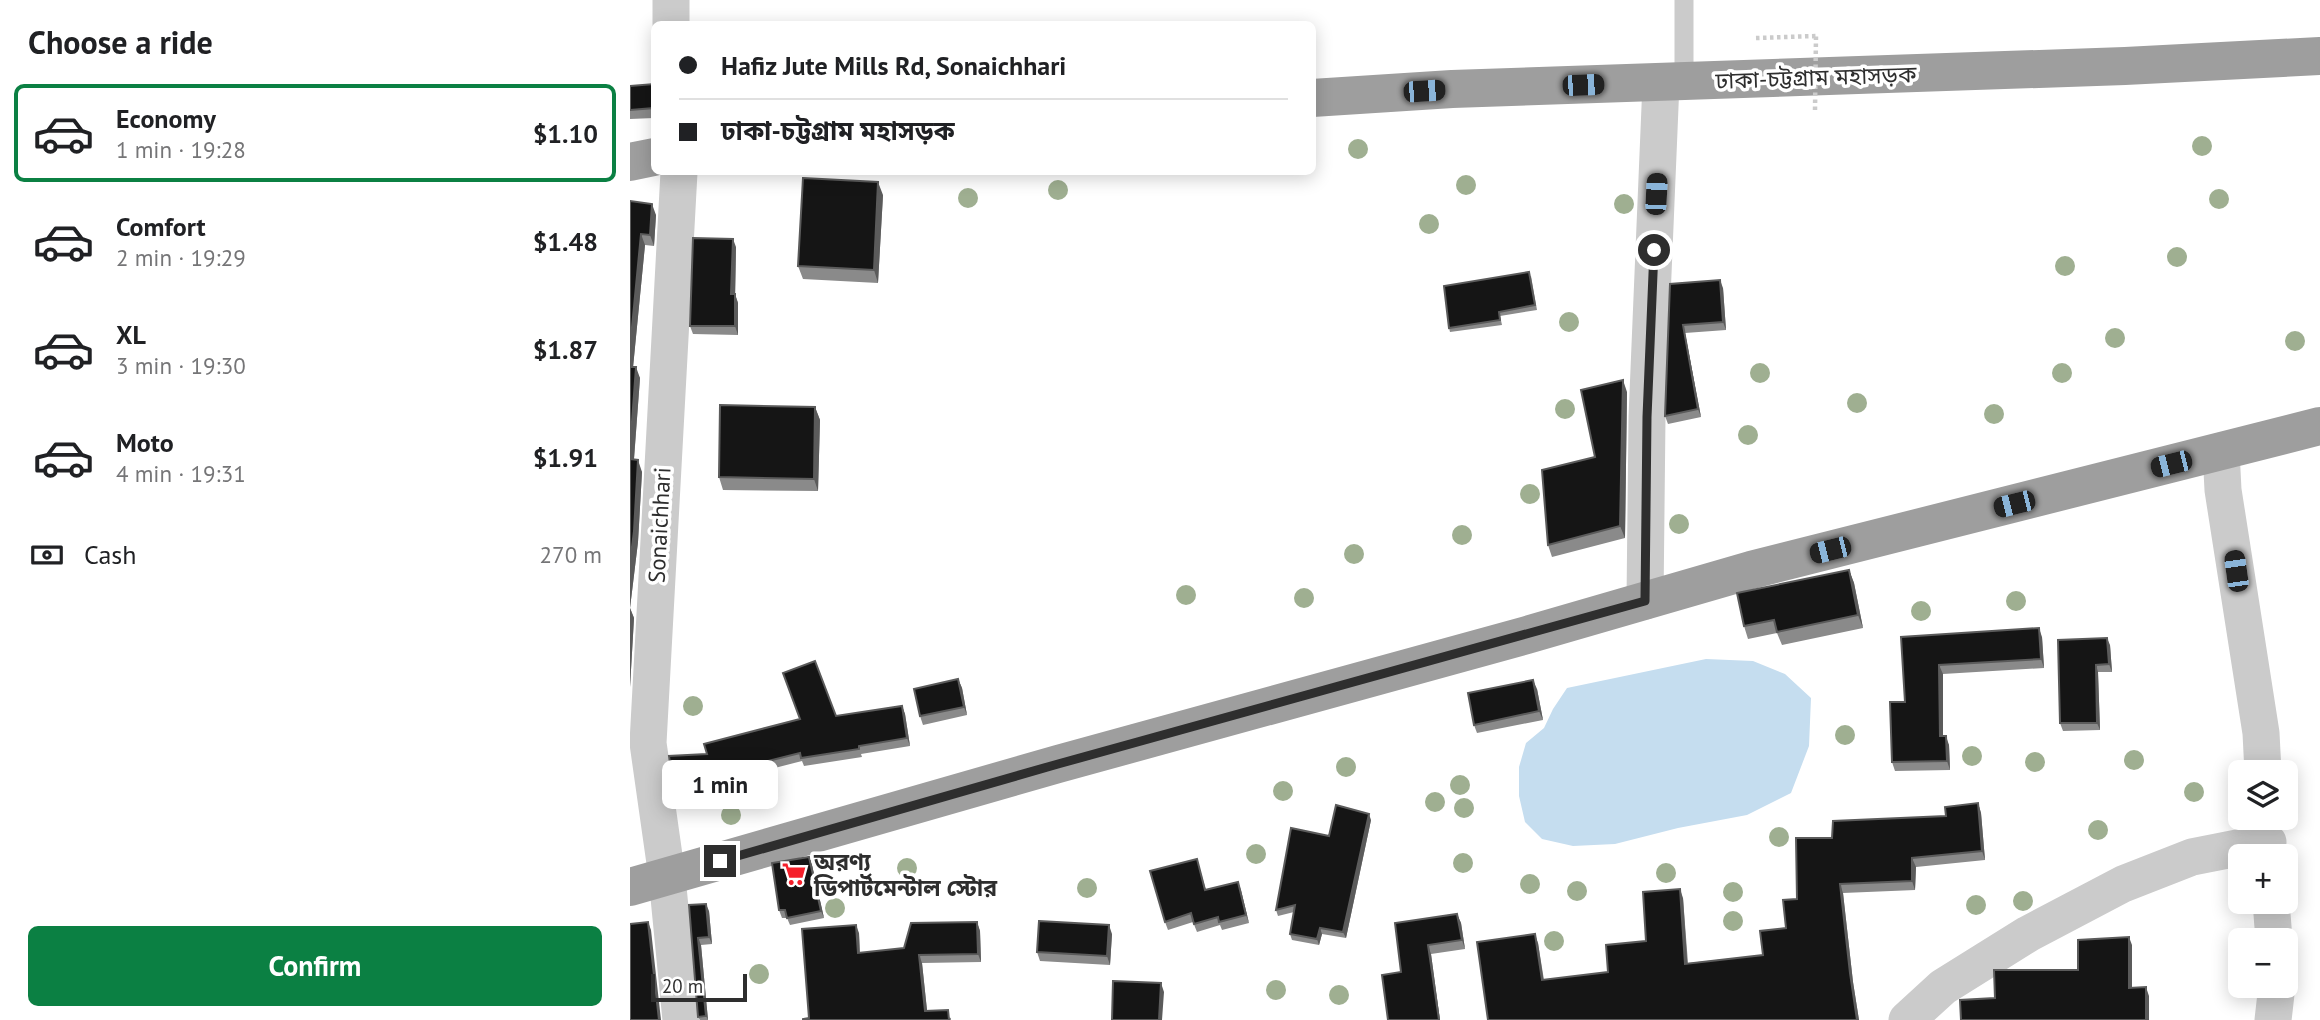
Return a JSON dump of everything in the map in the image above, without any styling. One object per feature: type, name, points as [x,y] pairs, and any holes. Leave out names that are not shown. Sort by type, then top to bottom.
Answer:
[{"type":"highway","name":"ঢাকা-চট্টগ্রাম মহাসড়ক","points":[[1316,98],[1452,89],[2320,56]]},
{"type":"highway","points":[[630,162],[651,158]]},
{"type":"highway","points":[[630,887],[1751,570],[2320,426]]},
{"type":"street","points":[[671,0],[671,21]]},
{"type":"street","points":[[1645,601],[1647,417],[1672,82]]},
{"type":"street","name":"Sonaichhari","points":[[679,175],[648,743],[667,877],[681,1020]]},
{"type":"street","points":[[2221,451],[2224,490],[2261,733],[2262,760]]},
{"type":"street","points":[[1907,1020],[1943,987],[2028,934],[2123,884],[2192,857],[2267,838]]},
{"type":"street","points":[[2273,1020],[2276,998]]},
{"type":"lane","points":[[1672,82],[1684,0]]},
{"type":"path","points":[[1756,38],[1816,36],[1815,110]]},
{"type":"water","points":[[1706,659],[1753,661],[1785,674],[1811,698],[1809,746],[1791,793],[1747,815],[1678,828],[1615,844],[1573,846],[1542,839],[1525,822],[1519,796],[1519,767],[1526,743],[1544,728],[1567,688]]},
{"type":"building","points":[[651,84],[651,108],[630,110],[630,86]]},
{"type":"building","points":[[803,178],[878,182],[874,270],[798,266]]},
{"type":"building","points":[[630,201],[652,204],[650,235],[641,234],[630,348]]},
{"type":"building","points":[[693,238],[733,239],[731,294],[735,294],[735,326],[690,326]]},
{"type":"building","points":[[1529,272],[1535,305],[1499,312],[1500,320],[1449,328],[1444,286]]},
{"type":"building","points":[[1720,280],[1723,322],[1683,325],[1698,409],[1665,416],[1670,284]]},
{"type":"building","points":[[630,367],[636,367],[630,449]]},
{"type":"building","points":[[1623,380],[1620,526],[1548,545],[1542,470],[1595,457],[1581,390]]},
{"type":"building","points":[[720,405],[815,407],[814,479],[719,477]]},
{"type":"building","points":[[630,459],[638,460],[630,563]]},
{"type":"building","points":[[1849,570],[1858,615],[1777,632],[1774,620],[1744,626],[1737,593]]},
{"type":"building","points":[[2039,628],[2041,659],[1939,665],[1940,736],[1946,736],[1947,761],[1892,762],[1890,702],[1905,702],[1901,637]]},
{"type":"building","points":[[2107,638],[2109,664],[2096,665],[2097,723],[2060,723],[2058,640]]},
{"type":"building","points":[[815,661],[836,716],[902,706],[907,738],[801,758],[800,753],[673,785],[669,756],[707,754],[704,744],[800,719],[783,673]]},
{"type":"building","points":[[958,679],[964,707],[920,716],[914,689]]},
{"type":"building","points":[[1533,680],[1539,711],[1474,725],[1468,693]]},
{"type":"building","points":[[1978,803],[1982,851],[1912,858],[1912,881],[1840,884],[1857,1020],[1488,1020],[1477,942],[1535,934],[1542,980],[1608,972],[1606,945],[1646,941],[1643,892],[1680,889],[1685,964],[1763,955],[1760,931],[1786,928],[1783,900],[1797,899],[1796,838],[1832,838],[1833,821],[1946,816],[1945,807]]},
{"type":"building","points":[[1336,805],[1369,814],[1343,932],[1320,928],[1317,939],[1290,934],[1295,905],[1276,910],[1291,828],[1329,836]]},
{"type":"building","points":[[809,857],[821,911],[787,918],[785,910],[779,910],[772,863]]},
{"type":"building","points":[[1197,859],[1205,890],[1238,882],[1246,915],[1219,922],[1218,917],[1194,924],[1191,913],[1165,922],[1150,871]]},
{"type":"building","points":[[706,904],[709,937],[698,938],[706,1016],[698,1017],[689,905]]},
{"type":"building","points":[[1457,914],[1462,940],[1428,945],[1439,1020],[1388,1020],[1382,975],[1401,972],[1395,923]]},
{"type":"building","points":[[1039,921],[1109,925],[1107,956],[1037,952]]},
{"type":"building","points":[[648,922],[659,1020],[630,1020],[630,924]]},
{"type":"building","points":[[977,922],[978,954],[919,955],[925,1011],[948,1010],[949,1020],[803,1020],[809,1018],[802,929],[856,925],[858,953],[904,948],[911,923]]},
{"type":"building","points":[[2129,937],[2129,988],[2146,987],[2146,1020],[1961,1020],[1960,1000],[1995,998],[1994,970],[2078,970],[2078,940]]},
{"type":"building","points":[[1113,981],[1161,983],[1159,1020],[1112,1020]]},
{"type":"place","name":"অরণ্য ডিপার্টমেন্টাল স্টোর","points":[[794,874]]},
{"type":"route","points":[[720,861],[1645,601],[1647,417],[1654,250]]}]
